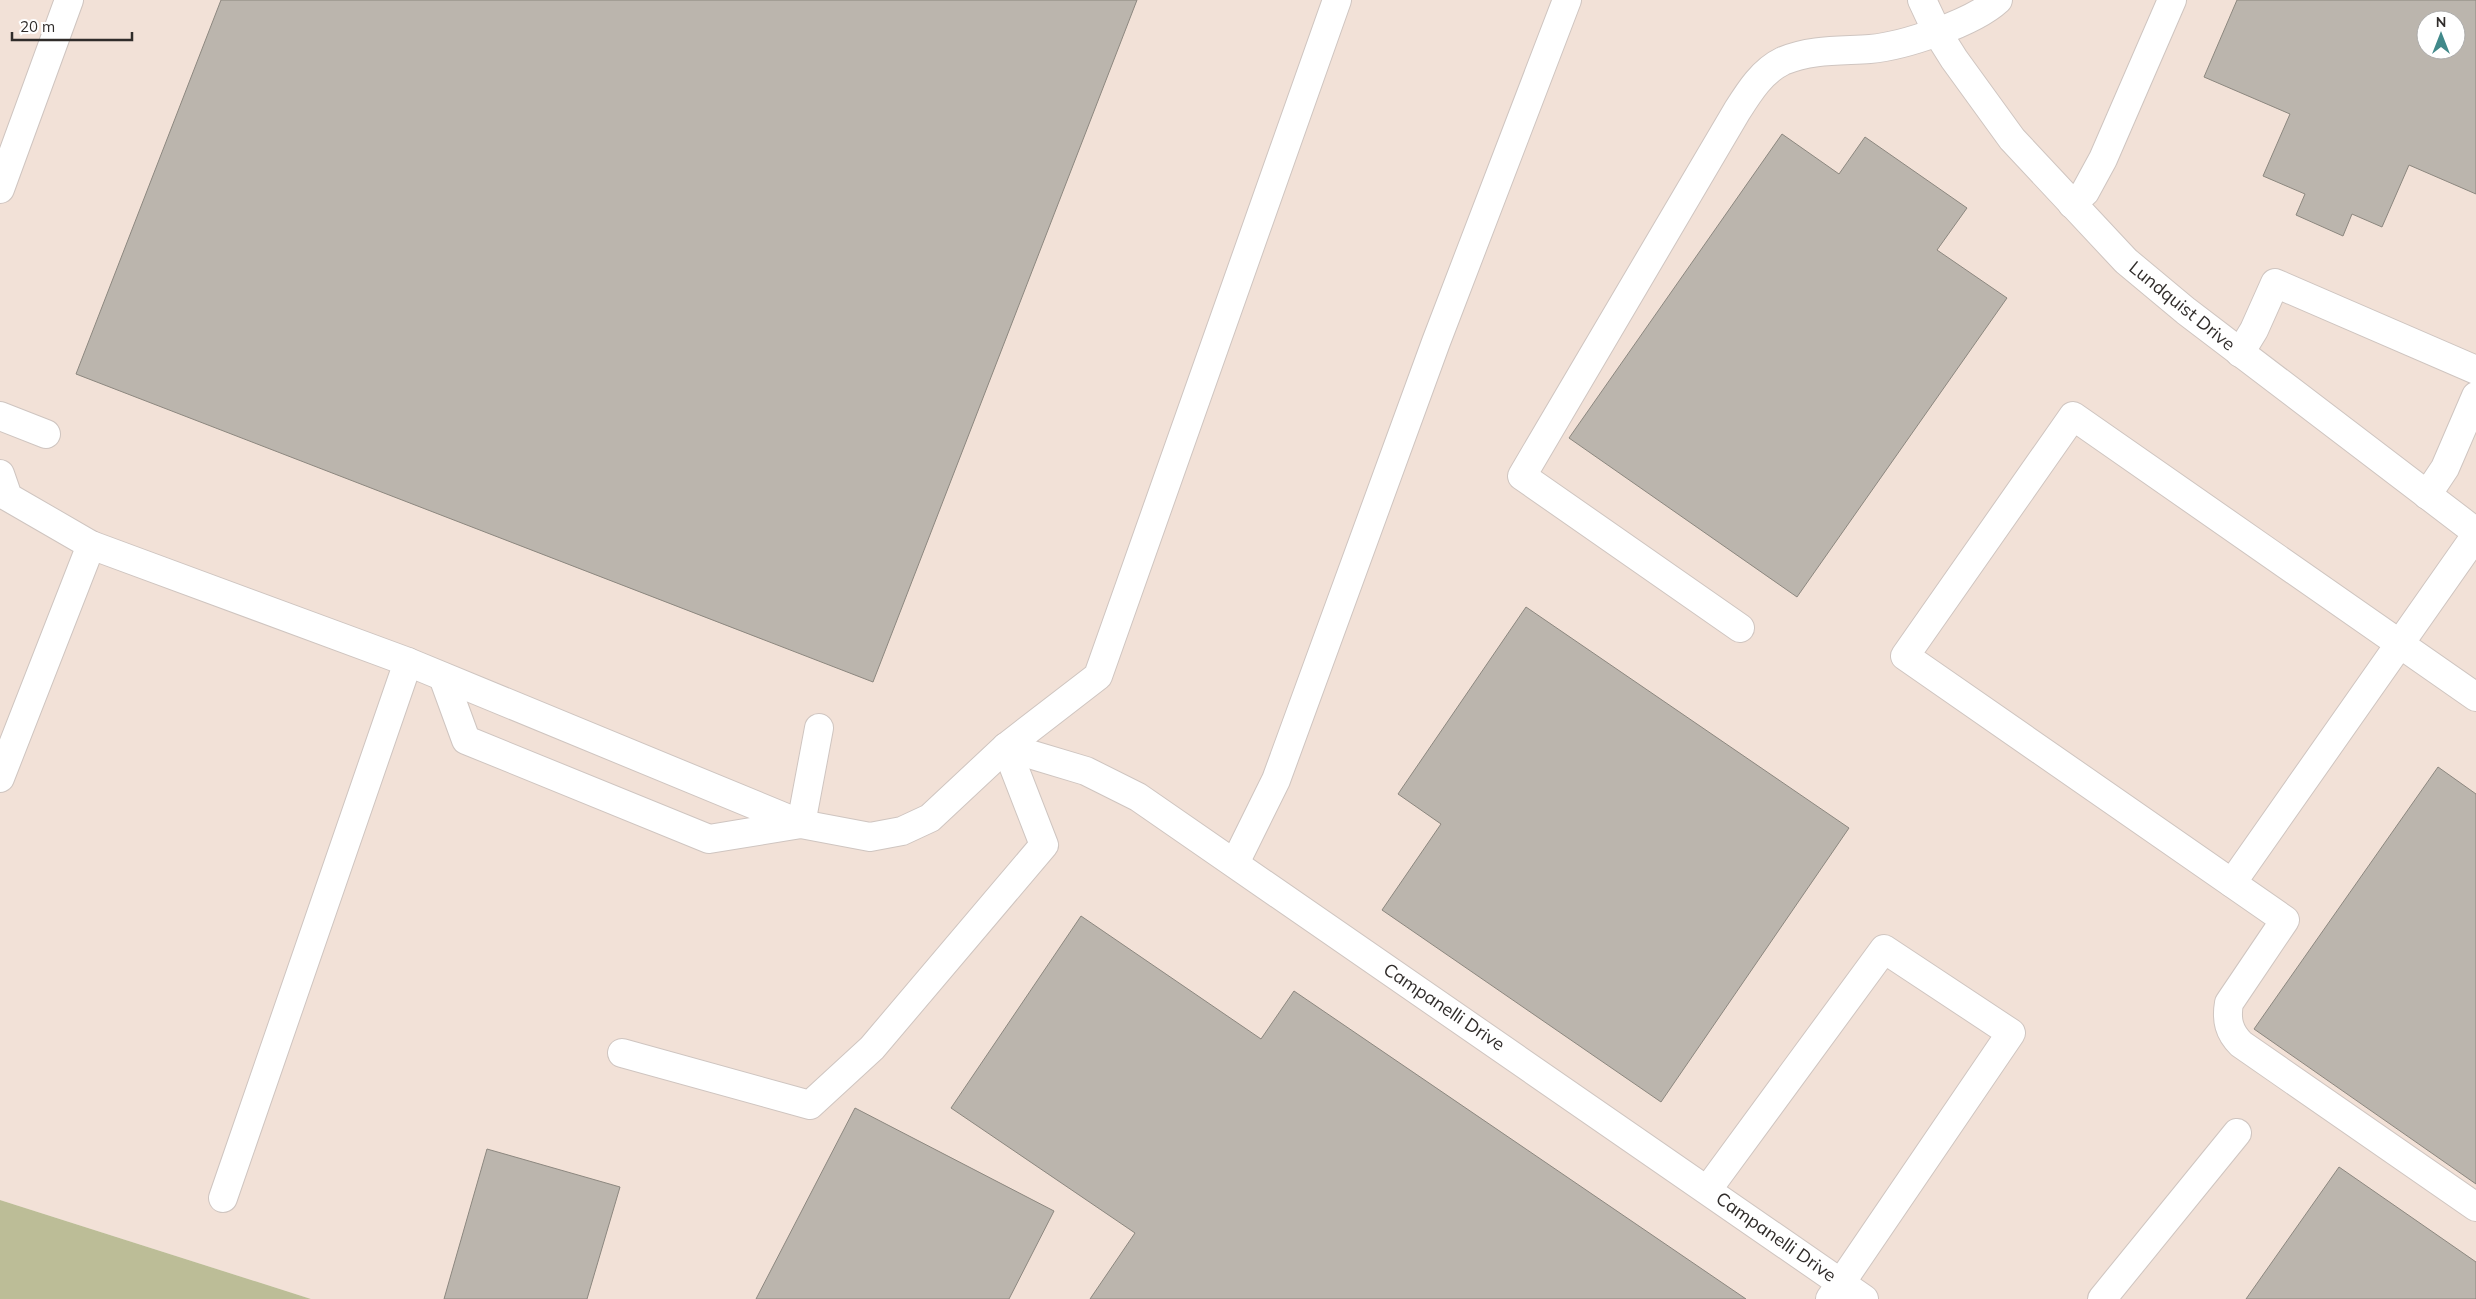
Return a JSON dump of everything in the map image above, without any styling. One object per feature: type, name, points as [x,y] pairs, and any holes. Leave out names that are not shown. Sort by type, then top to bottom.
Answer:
[{"type":"street","points":[[0,190],[69,0]]},
{"type":"street","points":[[0,474],[8,497],[91,546],[408,662],[801,824],[870,837],[902,831],[930,818],[1006,747],[1098,676],[1337,0]]},
{"type":"street","points":[[1235,863],[1276,780],[1436,342],[1567,0]]},
{"type":"street","name":"Lundquist Drive","points":[[1922,0],[1937,32],[1973,87],[2007,132],[2104,239],[2148,281],[2476,533]]},
{"type":"street","points":[[1740,628],[1522,476],[1737,111],[1750,90],[1764,74],[1782,62],[1804,55],[1827,51],[1893,46],[1937,32],[1998,0]]},
{"type":"street","points":[[2072,204],[2084,192],[2103,159],[2172,0]]},
{"type":"street","points":[[2240,353],[2254,330],[2275,283],[2476,370]]},
{"type":"street","points":[[2427,495],[2445,468],[2476,396]]},
{"type":"street","points":[[0,416],[46,434]]},
{"type":"street","points":[[2476,697],[2073,416],[1905,656],[2285,920],[2229,1003],[2227,1016],[2234,1036],[2241,1044],[2476,1207]]},
{"type":"street","points":[[2232,883],[2476,533]]},
{"type":"street","points":[[0,778],[91,546]]},
{"type":"street","points":[[223,1198],[408,662]]},
{"type":"street","points":[[443,677],[466,740],[709,839],[801,824]]},
{"type":"street","points":[[801,824],[819,728]]},
{"type":"street","points":[[622,1053],[810,1105],[872,1048],[1044,845],[1006,747]]},
{"type":"street","name":"Campanelli Drive","points":[[1006,747],[1086,771],[1138,797],[1708,1189],[1836,1291],[1864,1299]]},
{"type":"street","points":[[1708,1189],[1884,949],[2012,1033],[1836,1291]]},
{"type":"street","points":[[2102,1299],[2238,1133]]},
{"type":"shaded area","points":[[0,0],[2476,0],[2476,1299],[311,1299],[0,1200]]},
{"type":"green space","points":[[0,1200],[311,1299],[0,1299]]},
{"type":"building","points":[[221,0],[1137,0],[873,682],[76,374]]},
{"type":"building","points":[[2237,0],[2476,0],[2476,194],[2409,165],[2382,227],[2352,214],[2343,236],[2296,215],[2305,194],[2263,176],[2290,114],[2204,77]]},
{"type":"building","points":[[1782,134],[1839,174],[1865,137],[1967,208],[1937,250],[2007,298],[1797,597],[1569,438]]},
{"type":"building","points":[[1526,607],[1849,828],[1661,1102],[1382,910],[1441,824],[1398,794]]},
{"type":"building","points":[[2438,767],[2476,794],[2476,1184],[2254,1029]]},
{"type":"building","points":[[1081,916],[1261,1039],[1294,991],[1746,1299],[1090,1299],[1135,1233],[951,1108]]},
{"type":"building","points":[[855,1108],[1054,1211],[1009,1299],[756,1299]]},
{"type":"building","points":[[487,1149],[620,1187],[587,1299],[444,1299]]},
{"type":"building","points":[[2339,1167],[2476,1262],[2476,1299],[2246,1299]]}]
